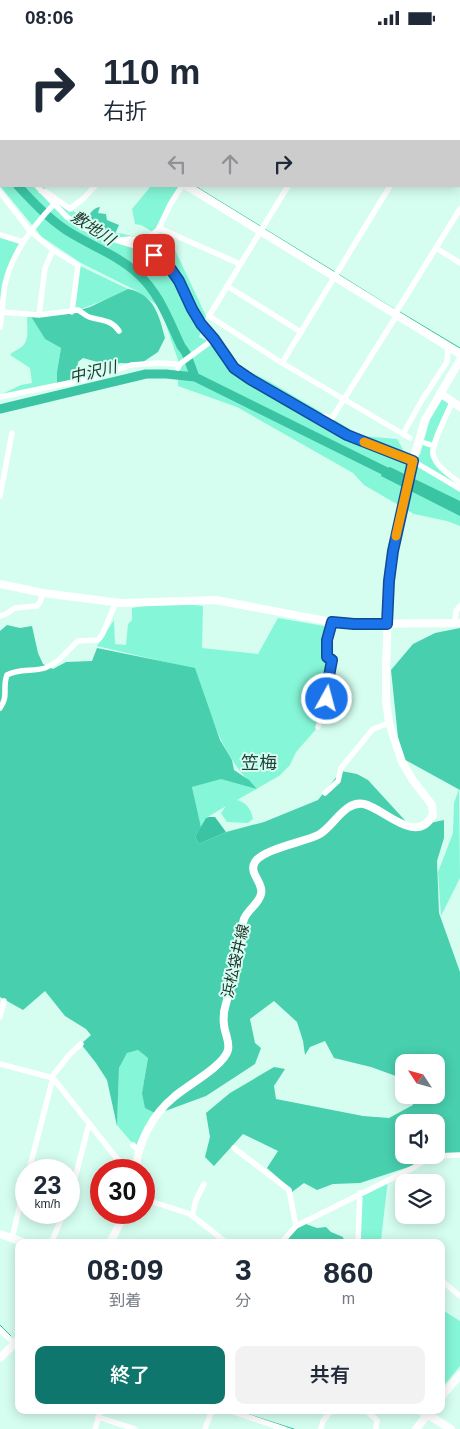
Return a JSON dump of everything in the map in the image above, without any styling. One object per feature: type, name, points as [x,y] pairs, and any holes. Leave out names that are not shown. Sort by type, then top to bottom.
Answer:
[{"type":"main road","points":[[189,187],[460,354]]},
{"type":"main road","name":"浜松袋井線","points":[[136,1159],[136,1148],[154,1118],[167,1103],[221,1061],[228,1051],[229,1044],[223,1023],[224,1012],[242,942],[244,919],[261,895],[262,889],[253,869],[257,859],[324,832],[343,812],[356,804],[370,807],[416,828],[426,824],[433,815],[432,805],[412,779],[402,762],[389,723],[386,700],[389,581],[393,551],[412,462],[425,420],[460,360]]},
{"type":"main road","points":[[440,393],[460,407]]},
{"type":"main road","points":[[0,584],[43,593],[116,602],[216,600],[332,622],[354,624],[457,623]]},
{"type":"main road","points":[[112,1239],[120,1224]]},
{"type":"main road","points":[[0,1234],[15,1239]]},
{"type":"main road","points":[[0,1358],[15,1345]]},
{"type":"main road","points":[[445,1392],[460,1375]]},
{"type":"main road","points":[[416,1429],[425,1414]]},
{"type":"main road","points":[[429,1414],[451,1429]]},
{"type":"street","points":[[39,188],[70,209],[79,203],[94,187]]},
{"type":"street","points":[[118,240],[144,241],[159,228],[181,187]]},
{"type":"street","points":[[287,187],[209,316],[282,363],[410,438]]},
{"type":"street","points":[[282,363],[389,187]]},
{"type":"street","points":[[39,188],[52,205],[80,226],[96,234],[139,247],[154,255],[170,268],[179,281],[201,324],[234,368],[347,435],[412,462],[460,489]]},
{"type":"street","points":[[0,192],[31,229],[53,250],[78,265],[72,312]]},
{"type":"street","points":[[0,327],[5,285],[9,271],[31,229],[52,205]]},
{"type":"street","points":[[309,413],[332,418],[460,209]]},
{"type":"street","points":[[159,228],[240,264]]},
{"type":"street","points":[[0,235],[23,242]]},
{"type":"street","points":[[436,248],[460,263]]},
{"type":"street","points":[[39,315],[44,269],[53,250]]},
{"type":"street","points":[[227,286],[301,331]]},
{"type":"street","points":[[2,312],[39,315],[78,310],[89,317],[103,319],[116,326],[119,331]]},
{"type":"street","points":[[0,397],[93,378],[131,365],[158,363],[178,365],[213,341]]},
{"type":"street","points":[[403,434],[422,399],[447,362],[448,346]]},
{"type":"street","points":[[452,402],[434,446],[433,455],[438,463],[460,483]]},
{"type":"street","points":[[0,496],[12,433]]},
{"type":"street","points":[[425,443],[434,446]]},
{"type":"street","points":[[0,616],[15,608],[37,606],[43,593]]},
{"type":"street","points":[[0,708],[6,697],[4,684],[7,675],[12,672],[44,669],[56,662],[78,641],[98,640],[116,602]]},
{"type":"street","points":[[457,623],[456,611],[460,606]]},
{"type":"street","points":[[318,727],[327,699],[327,687],[332,660],[327,657],[327,640],[332,622]]},
{"type":"street","points":[[0,702],[6,697]]},
{"type":"street","points":[[326,793],[338,781],[347,760],[373,729],[389,723]]},
{"type":"street","points":[[0,1017],[4,1001]]},
{"type":"street","points":[[32,1159],[54,1074],[81,1044]]},
{"type":"street","points":[[0,1064],[53,1078],[117,1159]]},
{"type":"street","points":[[80,1159],[89,1124]]},
{"type":"street","points":[[234,1148],[289,1190],[296,1226]]},
{"type":"street","points":[[284,1239],[296,1226],[413,1168],[429,1158],[460,1155]]},
{"type":"street","points":[[192,1216],[196,1200],[204,1184]]},
{"type":"street","points":[[358,1239],[360,1193]]},
{"type":"street","points":[[155,1203],[192,1216],[222,1239]]},
{"type":"street","points":[[12,1238],[15,1224]]},
{"type":"street","points":[[53,1239],[59,1224]]},
{"type":"street","points":[[445,1283],[460,1295]]},
{"type":"street","points":[[0,1330],[15,1341]]},
{"type":"street","points":[[95,1429],[99,1414]]},
{"type":"street","points":[[205,1429],[211,1414]]},
{"type":"street","points":[[240,1414],[284,1429]]},
{"type":"street","points":[[321,1429],[323,1421],[329,1414]]},
{"type":"street","points":[[370,1414],[377,1420],[376,1429]]},
{"type":"street","points":[[98,1417],[135,1429]]},
{"type":"shaded area","points":[[1,187],[43,187],[87,220],[88,225],[94,228],[129,235],[139,239],[164,258],[175,250],[206,316],[199,337],[218,346],[218,354],[220,356],[270,382],[362,436],[397,439],[406,455],[420,455],[430,419],[443,398],[449,404],[432,454],[438,463],[460,482],[460,526],[447,521],[414,514],[364,485],[353,473],[237,407],[178,386],[178,360],[160,307],[137,291],[81,263],[42,237]]},
{"type":"shaded area","points":[[150,187],[181,187],[159,228],[153,232],[141,225],[135,224],[132,209]]},
{"type":"shaded area","points":[[100,207],[98,213],[106,214],[107,220],[119,225],[115,234],[98,230],[89,224],[87,220],[90,214]]},
{"type":"shaded area","points":[[0,235],[23,242],[7,278],[0,313]]},
{"type":"shaded area","points":[[78,265],[128,289],[73,312]]},
{"type":"shaded area","points":[[128,289],[137,292],[150,301],[158,314],[165,338],[158,352],[140,364],[120,363],[112,366],[83,358],[78,362],[76,379],[57,384],[61,348],[45,339],[30,315],[73,312],[90,307]]},
{"type":"shaded area","points":[[30,315],[45,339],[61,348],[57,384],[0,395],[21,385],[32,383],[30,368],[10,355],[25,342],[27,318]]},
{"type":"shaded area","points":[[390,467],[460,501],[460,516],[381,476],[383,470]]},
{"type":"shaded area","points":[[169,602],[203,606],[202,648],[258,654],[278,618],[324,626],[332,660],[318,727],[296,752],[290,765],[279,776],[237,800],[246,805],[251,812],[253,819],[248,823],[227,822],[221,813],[226,806],[206,818],[201,827],[192,787],[221,778],[256,788],[244,776],[225,748],[195,669],[97,646],[114,620],[115,644],[126,645],[128,624],[132,620],[132,608]]},
{"type":"shaded area","points":[[7,625],[20,628],[32,626],[38,653],[43,664],[53,669],[66,662],[92,661],[97,648],[195,668],[220,740],[232,760],[234,770],[249,780],[257,789],[221,779],[192,787],[201,827],[195,837],[199,844],[226,832],[264,822],[318,800],[341,771],[357,774],[368,780],[411,827],[444,820],[444,838],[437,861],[439,913],[460,972],[460,1155],[445,1155],[445,1114],[396,1114],[413,1104],[445,1104],[445,1054],[395,1054],[395,1076],[371,1067],[334,1058],[325,1041],[310,1047],[305,1055],[297,1022],[274,1001],[250,1019],[255,1043],[261,1048],[255,1064],[206,1096],[157,1114],[145,1108],[142,1093],[148,1058],[138,1050],[127,1053],[119,1068],[117,1126],[107,1080],[81,1044],[91,1035],[86,1029],[65,1016],[45,991],[23,1010],[0,997],[0,631]]},
{"type":"shaded area","points":[[460,628],[460,790],[400,757],[391,670],[413,644],[435,633]]},
{"type":"shaded area","points":[[459,789],[460,878],[441,916],[438,872],[453,833],[454,803]]},
{"type":"shaded area","points":[[215,817],[226,832],[199,844],[195,837],[206,818]]},
{"type":"shaded area","points":[[138,1050],[148,1058],[142,1093],[157,1114],[139,1151],[117,1125],[119,1068],[127,1053]]},
{"type":"shaded area","points":[[274,1067],[285,1069],[274,1086],[276,1099],[363,1116],[389,1118],[395,1115],[395,1164],[418,1164],[360,1183],[333,1184],[317,1190],[304,1183],[292,1192],[267,1168],[278,1151],[243,1134],[214,1166],[205,1157],[210,1137],[206,1113],[230,1093]]},
{"type":"shaded area","points":[[388,1179],[381,1239],[358,1239],[360,1193]]},
{"type":"shaded area","points":[[303,1223],[317,1228],[326,1227],[343,1239],[285,1239]]},
{"type":"shaded area","points":[[445,1312],[460,1321],[460,1366],[445,1384]]},
{"type":"waterway","name":"敷地川","points":[[19,187],[59,225],[122,261],[146,282],[163,308],[186,353],[195,377]]},
{"type":"waterway","points":[[197,187],[260,226]]},
{"type":"waterway","points":[[263,228],[335,272]]},
{"type":"waterway","points":[[338,274],[394,309]]},
{"type":"waterway","points":[[400,312],[460,348]]},
{"type":"waterway","name":"敷地川","points":[[0,409],[146,374],[195,377],[393,475]]},
{"type":"waterway","points":[[0,1325],[11,1336]]},
{"type":"waterway","points":[[247,1414],[294,1429]]},
{"type":"slow traffic","points":[[364,442],[413,461],[396,536]]},
{"type":"district","name":"笠梅","points":[[259,763]]},
{"type":"route","points":[[154,255],[170,268],[179,281],[201,324],[234,368],[354,439],[413,461],[393,551],[389,581],[387,624],[332,622],[327,640],[327,657],[332,660],[327,687],[327,699]]},
{"type":"water label","name":"中沢川","points":[[93,372]]}]
